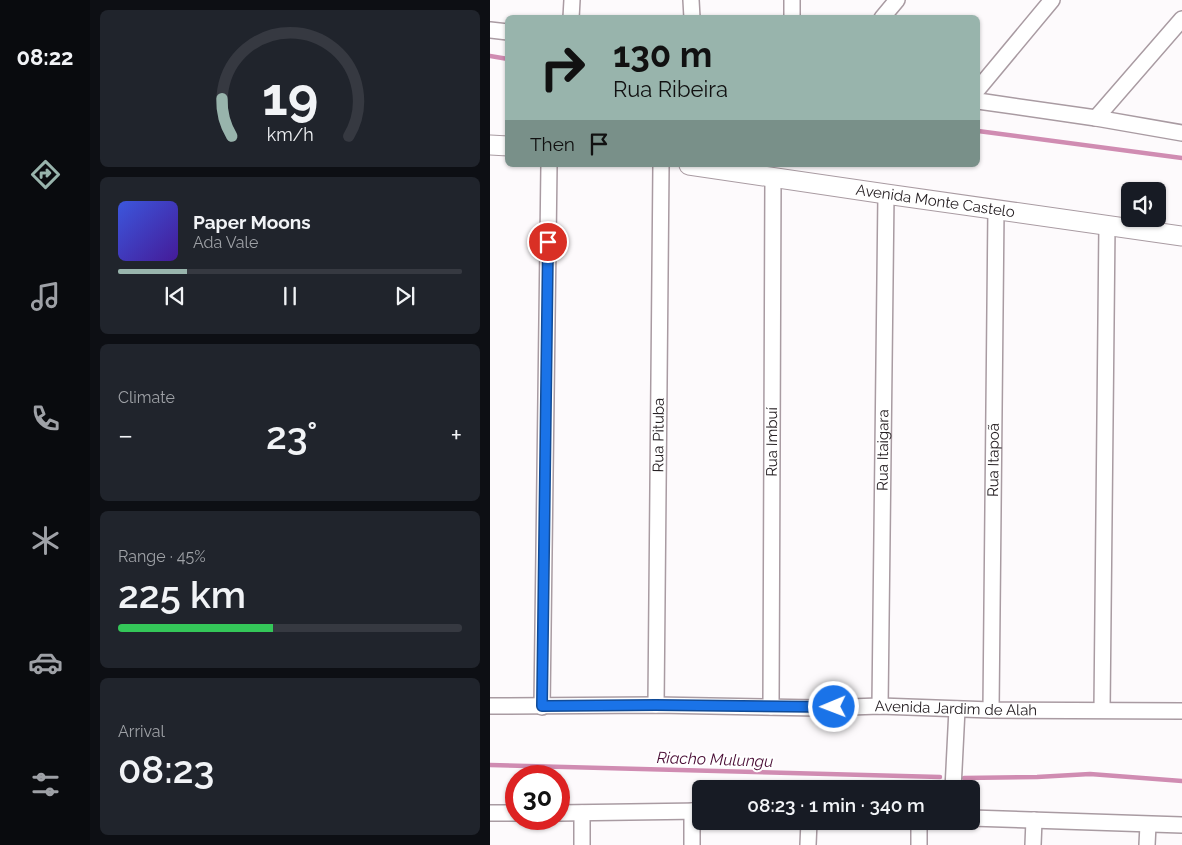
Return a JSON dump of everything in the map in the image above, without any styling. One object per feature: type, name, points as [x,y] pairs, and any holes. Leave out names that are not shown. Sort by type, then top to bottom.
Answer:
[{"type":"street","points":[[571,15],[572,0]]},
{"type":"street","points":[[691,0],[692,15]]},
{"type":"street","points":[[792,0],[792,15]]},
{"type":"street","points":[[884,15],[897,0]]},
{"type":"street","points":[[980,87],[1052,0]]},
{"type":"street","points":[[1096,118],[1182,19]]},
{"type":"street","points":[[490,30],[505,32]]},
{"type":"street","points":[[980,101],[1096,118],[1182,134]]},
{"type":"street","points":[[490,146],[505,146]]},
{"type":"street","points":[[542,706],[549,167]]},
{"type":"street","name":"Rua Pituba","points":[[656,705],[661,167]]},
{"type":"street","name":"Avenida Monte Castelo","points":[[703,167],[1182,236]]},
{"type":"street","name":"Rua Imbuí","points":[[770,707],[774,177]]},
{"type":"street","name":"Rua Itaigara","points":[[880,706],[886,194]]},
{"type":"street","name":"Rua Itapoã","points":[[992,710],[996,209]]},
{"type":"street","points":[[1102,710],[1107,225]]},
{"type":"street","name":"Avenida Jardim de Alah","points":[[490,706],[656,705],[818,708],[880,706],[992,710],[1182,711]]},
{"type":"street","points":[[953,780],[957,709]]},
{"type":"street","points":[[570,813],[692,811]]},
{"type":"street","points":[[490,813],[505,813]]},
{"type":"street","points":[[582,813],[582,845]]},
{"type":"street","points":[[980,818],[1182,825]]},
{"type":"street","points":[[1033,845],[1034,820]]},
{"type":"street","points":[[1147,845],[1148,825]]},
{"type":"street","points":[[692,845],[694,830]]},
{"type":"street","points":[[808,830],[808,845]]},
{"type":"street","points":[[919,830],[919,845]]},
{"type":"waterway","points":[[490,56],[505,58]]},
{"type":"waterway","points":[[980,131],[1182,158]]},
{"type":"waterway","name":"Riacho Mulungu","points":[[490,765],[940,777]]},
{"type":"waterway","name":"Riacho Mulungu","points":[[964,778],[1090,774],[1182,781]]},
{"type":"route","points":[[548,242],[542,706],[834,707]]}]
